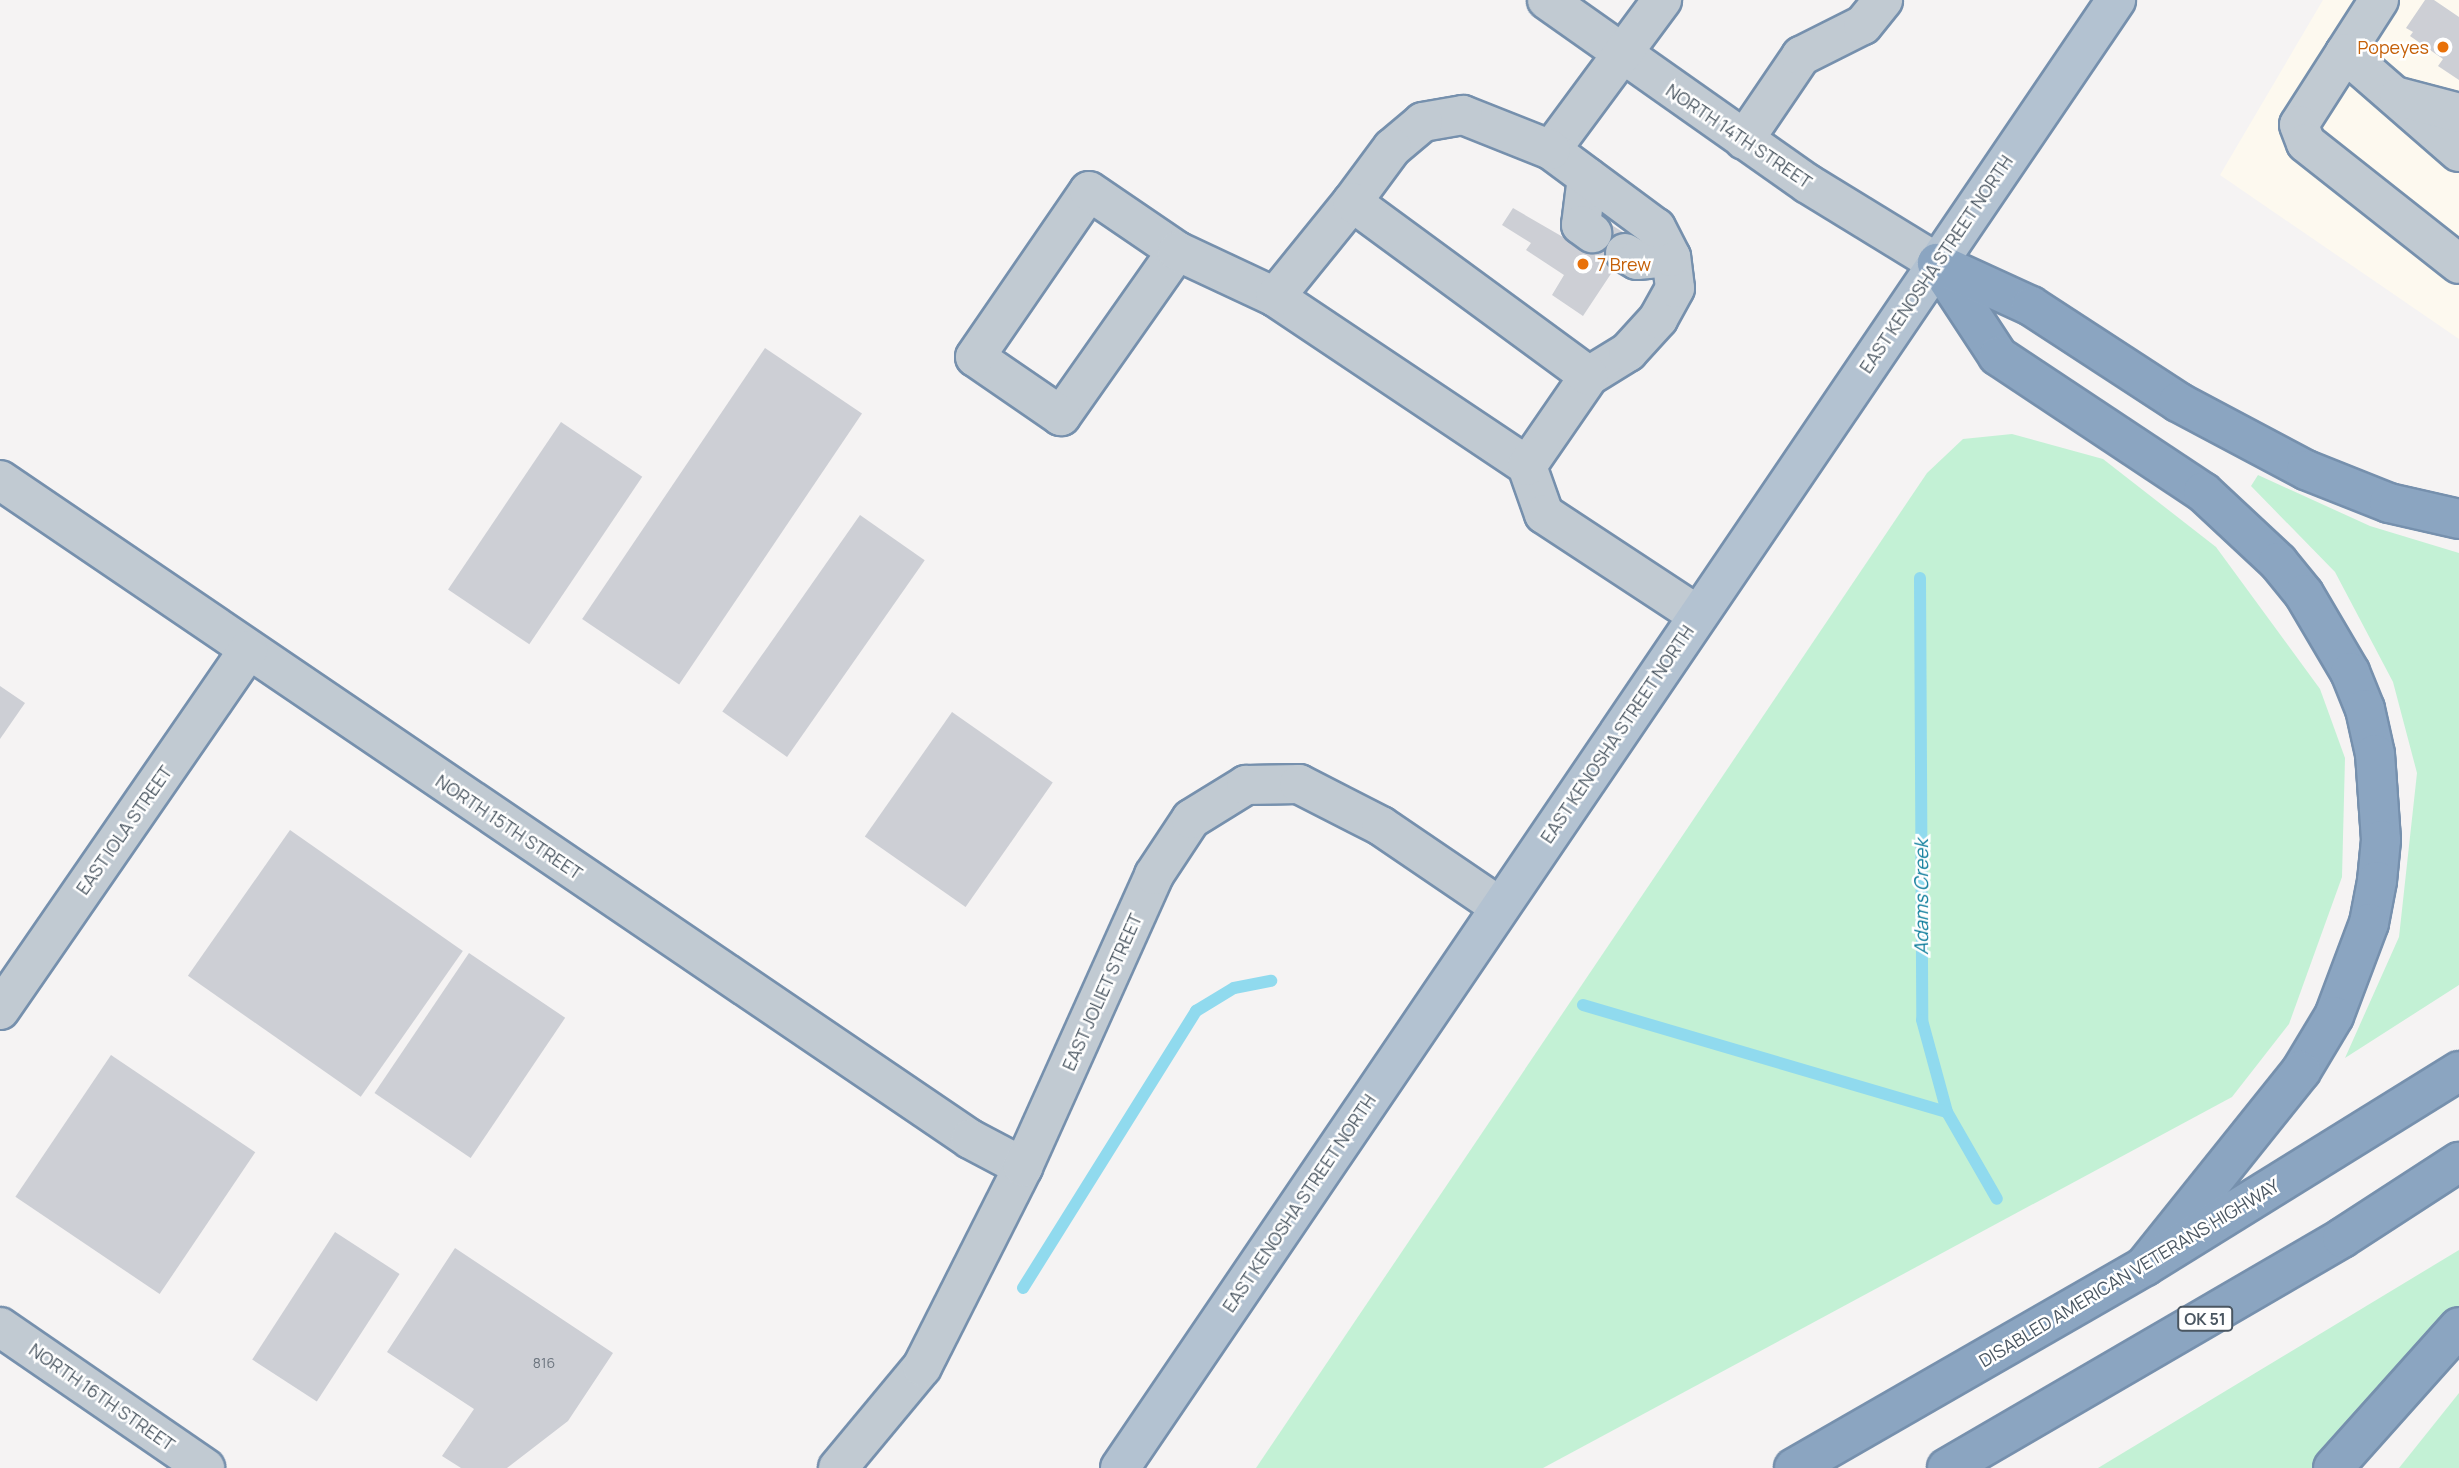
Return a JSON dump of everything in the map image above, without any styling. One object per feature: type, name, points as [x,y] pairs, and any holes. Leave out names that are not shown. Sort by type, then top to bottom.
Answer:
[{"type":"highway","points":[[1937,263],[2031,306],[2178,402],[2306,470],[2389,503],[2459,519]]},
{"type":"highway","points":[[1937,263],[1998,356],[2203,492],[2278,562],[2304,594],[2350,672],[2365,709],[2375,754],[2381,840],[2377,881],[2361,947],[2334,1016],[2301,1071],[2145,1266]]},
{"type":"highway","name":"DISABLED AMERICAN VETERANS HIGHWAY","points":[[1794,1468],[2145,1266],[2459,1071]]},
{"type":"highway","name":"OK 51","points":[[1947,1468],[2342,1238],[2459,1162]]},
{"type":"highway","points":[[2333,1468],[2459,1327]]},
{"type":"main road","name":"EAST KENOSHA STREET NORTH","points":[[1120,1468],[2116,0]]},
{"type":"street","name":"NORTH 14TH STREET","points":[[1547,0],[1744,141],[1937,263]]},
{"type":"street","points":[[1551,150],[1619,54],[1662,0]]},
{"type":"street","points":[[1744,141],[1801,56],[1863,25],[1882,0]]},
{"type":"street","points":[[2379,0],[2298,125],[2306,143],[2459,264]]},
{"type":"street","points":[[2345,53],[2459,152]]},
{"type":"street","points":[[2393,95],[2459,113]]},
{"type":"street","points":[[1275,297],[1392,148],[1423,122],[1462,115],[1551,150],[1656,228],[1671,257],[1675,288],[1658,319],[1628,352],[1589,376],[1527,466]]},
{"type":"street","points":[[1587,177],[1581,225],[1592,233]]},
{"type":"street","points":[[1177,251],[1060,415],[975,357],[1089,191],[1177,251],[1275,297],[1527,466],[1544,514],[1698,614]]},
{"type":"street","points":[[1352,202],[1589,376]]},
{"type":"street","points":[[1625,253],[1637,260],[1671,257]]},
{"type":"street","name":"NORTH 15TH STREET","points":[[0,480],[970,1139],[1023,1167]]},
{"type":"street","name":"EAST IOLA STREET","points":[[3,999],[248,650]]},
{"type":"street","name":"EAST JOLIET STREET","points":[[838,1468],[922,1367],[1023,1167],[1154,875],[1191,819],[1246,785],[1299,784],[1337,800],[1500,907]]},
{"type":"street","name":"NORTH 16TH STREET","points":[[0,1327],[205,1468]]},
{"type":"shaded area","points":[[2323,0],[2459,0],[2459,339],[2220,175]]},
{"type":"green space","points":[[2012,434],[2103,459],[2216,547],[2320,689],[2345,758],[2342,877],[2289,1024],[2232,1097],[1543,1468],[1256,1468],[1927,473],[1963,439]]},
{"type":"green space","points":[[2258,475],[2370,526],[2459,553],[2459,985],[2345,1058],[2399,937],[2417,773],[2393,682],[2335,572],[2251,486]]},
{"type":"green space","points":[[2459,1250],[2459,1307],[2393,1374],[2313,1468],[2098,1468]]},
{"type":"green space","points":[[2459,1393],[2459,1468],[2399,1468]]},
{"type":"building","name":"Popeyes","points":[[2425,0],[2434,0],[2459,17],[2459,80],[2438,66],[2443,59],[2410,36],[2413,32],[2406,28]]},
{"type":"building","name":"7 Brew","points":[[1513,208],[1582,248],[1602,219],[1634,239],[1583,316],[1552,295],[1564,275],[1526,250],[1531,243],[1502,225]]},
{"type":"building","points":[[765,348],[862,413],[679,685],[582,619]]},
{"type":"building","points":[[561,422],[642,477],[529,644],[448,589]]},
{"type":"building","points":[[860,515],[925,560],[787,757],[722,712]]},
{"type":"building","points":[[0,686],[25,703],[0,739]]},
{"type":"building","points":[[952,712],[1053,783],[966,907],[865,837]]},
{"type":"building","points":[[290,830],[463,951],[361,1097],[188,976]]},
{"type":"building","points":[[469,953],[565,1018],[471,1158],[374,1093]]},
{"type":"building","points":[[111,1055],[255,1152],[160,1294],[15,1197]]},
{"type":"building","points":[[335,1232],[400,1274],[317,1401],[252,1359]]},
{"type":"building","points":[[455,1248],[613,1353],[568,1421],[507,1468],[461,1468],[442,1456],[474,1409],[387,1352]]},
{"type":"waterway","name":"Adams Creek","points":[[1920,578],[1922,1020],[1947,1112],[1997,1199]]},
{"type":"waterway","points":[[1023,1288],[1196,1011],[1234,988],[1271,981]]},
{"type":"waterway","points":[[1583,1005],[1947,1112]]},
{"type":"place","name":"Popeyes","points":[[2443,47]]},
{"type":"place","name":"7 Brew","points":[[1583,264]]}]
